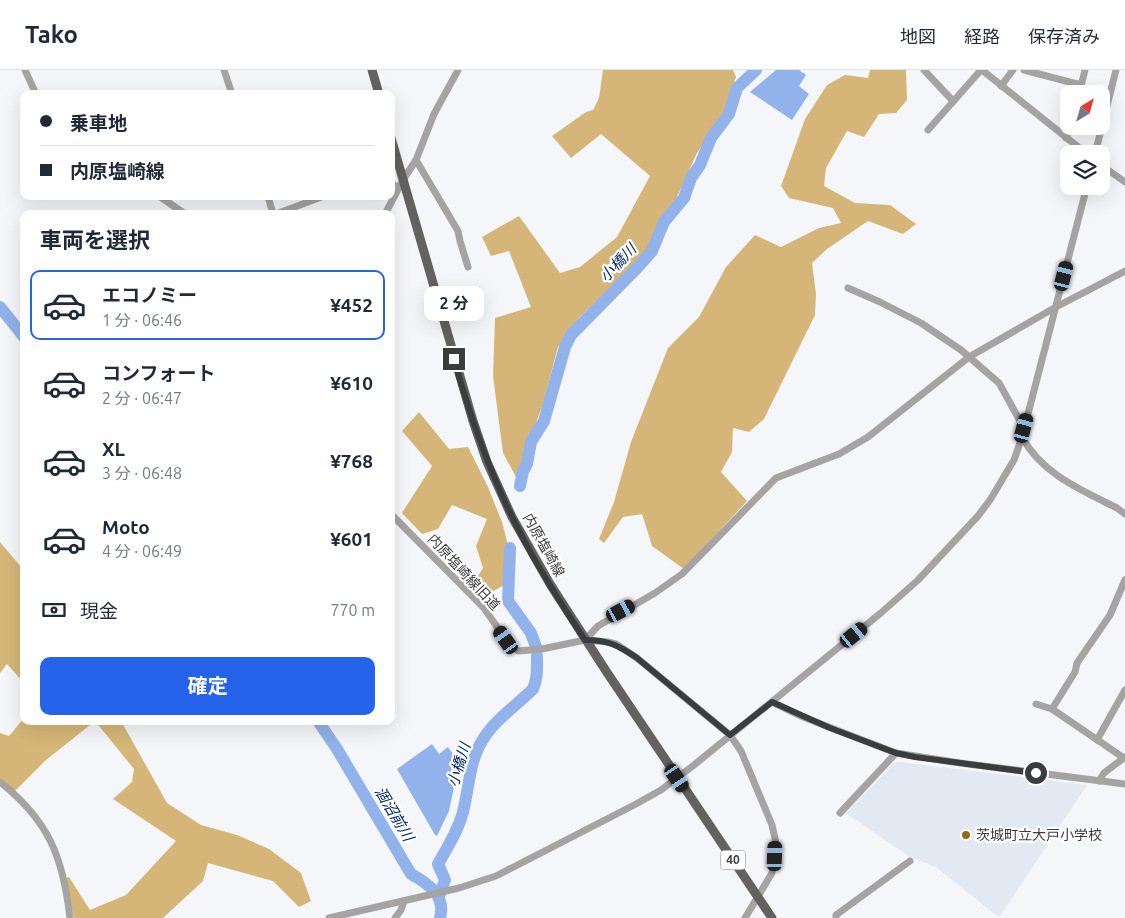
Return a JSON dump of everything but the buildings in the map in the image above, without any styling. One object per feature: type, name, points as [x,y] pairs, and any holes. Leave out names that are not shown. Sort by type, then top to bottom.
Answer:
[{"type":"main road","points":[[372,70],[378,90]]},
{"type":"main road","name":"内原塩崎線","points":[[395,164],[398,184],[487,462],[525,543],[585,640],[772,918]]},
{"type":"street","points":[[25,70],[34,90]]},
{"type":"street","points":[[224,70],[231,90]]},
{"type":"street","points":[[398,184],[416,160],[434,114],[458,70]]},
{"type":"street","points":[[924,70],[953,101]]},
{"type":"street","points":[[928,130],[981,70],[1075,145]]},
{"type":"street","points":[[1001,86],[1014,70]]},
{"type":"street","points":[[1024,70],[1081,85],[1086,70]]},
{"type":"street","points":[[1097,145],[1116,70]]},
{"type":"street","points":[[416,160],[458,231],[468,267]]},
{"type":"street","points":[[1110,171],[1125,182]]},
{"type":"street","points":[[329,918],[349,916],[496,876],[636,804],[677,778],[902,596],[978,516],[1014,460],[1022,437],[1085,195]]},
{"type":"street","points":[[165,200],[179,210]]},
{"type":"street","points":[[287,210],[313,200]]},
{"type":"street","points":[[585,640],[598,626],[655,593],[682,574],[776,478],[839,454],[868,437],[969,357],[1056,307],[1125,271]]},
{"type":"street","points":[[848,288],[880,302],[951,342],[999,383],[1024,428]]},
{"type":"street","points":[[1022,437],[1044,464],[1060,479],[1118,508],[1125,514]]},
{"type":"street","name":"内原塩崎線旧道","points":[[395,518],[484,608],[506,640],[518,651],[542,650],[585,640],[608,642],[632,654],[730,735],[741,751],[775,833],[774,866],[745,918]]},
{"type":"street","points":[[1052,709],[1075,672],[1077,663],[1110,615],[1125,580]]},
{"type":"street","points":[[1097,740],[1125,690]]},
{"type":"street","points":[[772,702],[803,717],[896,753],[1125,784]]},
{"type":"street","points":[[1036,704],[1052,709],[1124,758],[1104,773],[1099,781]]},
{"type":"street","points":[[840,812],[896,753]]},
{"type":"street","points":[[0,782],[34,814],[48,834],[61,866],[70,918]]},
{"type":"street","points":[[836,918],[836,915],[910,861]]},
{"type":"street","points":[[395,918],[407,900]]},
{"type":"shaded area","points":[[603,70],[733,70],[736,77],[723,114],[697,153],[677,197],[645,254],[579,318],[558,347],[544,401],[516,477],[503,453],[493,376],[495,318],[531,307],[509,251],[491,256],[482,237],[519,216],[560,273],[580,267],[617,237],[650,176],[601,134],[571,158],[552,136],[586,112],[593,110],[599,98]]},
{"type":"shaded area","points":[[870,70],[906,70],[907,100],[896,113],[879,114],[864,137],[847,131],[826,168],[824,186],[855,203],[890,205],[916,224],[903,234],[868,221],[827,249],[812,263],[816,294],[815,315],[764,419],[749,432],[733,428],[732,452],[721,472],[747,501],[684,569],[652,546],[642,514],[623,517],[604,543],[599,539],[614,502],[631,442],[668,348],[699,317],[726,267],[755,235],[781,247],[819,228],[841,223],[833,208],[789,198],[781,186],[805,119],[827,85],[845,75],[868,78]]},
{"type":"shaded area","points":[[419,412],[449,449],[468,447],[488,487],[502,522],[508,545],[504,559],[506,584],[481,598],[471,587],[483,568],[476,546],[487,519],[452,505],[438,529],[422,534],[402,513],[432,466],[402,431]]},
{"type":"shaded area","points":[[0,542],[20,566],[20,679],[7,664],[0,673]]},
{"type":"shaded area","points":[[20,723],[20,725],[90,725],[46,760],[15,791],[0,779],[0,733],[9,736]]},
{"type":"shaded area","points":[[98,725],[123,725],[167,803],[201,825],[237,835],[269,849],[301,873],[311,901],[299,907],[273,881],[208,863],[203,881],[163,918],[74,918],[66,878],[69,877],[90,910],[126,895],[176,841],[113,799],[132,782],[134,769]]},
{"type":"shaded area","name":"茨城町立大戸小学校","points":[[895,762],[1087,785],[1000,916],[996,915],[936,867],[910,857],[846,813]]},
{"type":"water","points":[[776,70],[799,70],[806,75],[799,86],[809,94],[792,120],[750,92]]},
{"type":"water","points":[[432,744],[439,754],[448,747],[459,763],[449,811],[437,836],[397,769]]},
{"type":"waterway","name":"小橋川","points":[[520,486],[531,442],[544,421],[565,347],[571,335],[652,251],[664,222],[684,198],[691,178],[700,165],[711,138],[729,114],[737,88],[756,70]]},
{"type":"waterway","name":"涸沼前川","points":[[0,307],[20,332]]},
{"type":"waterway","name":"小橋川","points":[[510,548],[508,601],[531,633],[536,647]]},
{"type":"waterway","name":"小橋川","points":[[439,896],[445,880],[438,864],[461,819],[474,758],[487,733],[533,689],[536,677],[537,656]]},
{"type":"waterway","name":"涸沼前川","points":[[321,725],[411,874],[430,887],[438,897],[441,903],[440,918]]},
{"type":"place","name":"茨城町立大戸小学校","points":[[966,835]]},
{"type":"route","points":[[454,359],[487,462],[512,517],[521,536],[585,640],[608,642],[626,650],[717,722],[730,735],[772,702],[803,717],[896,753],[1036,773]]}]
